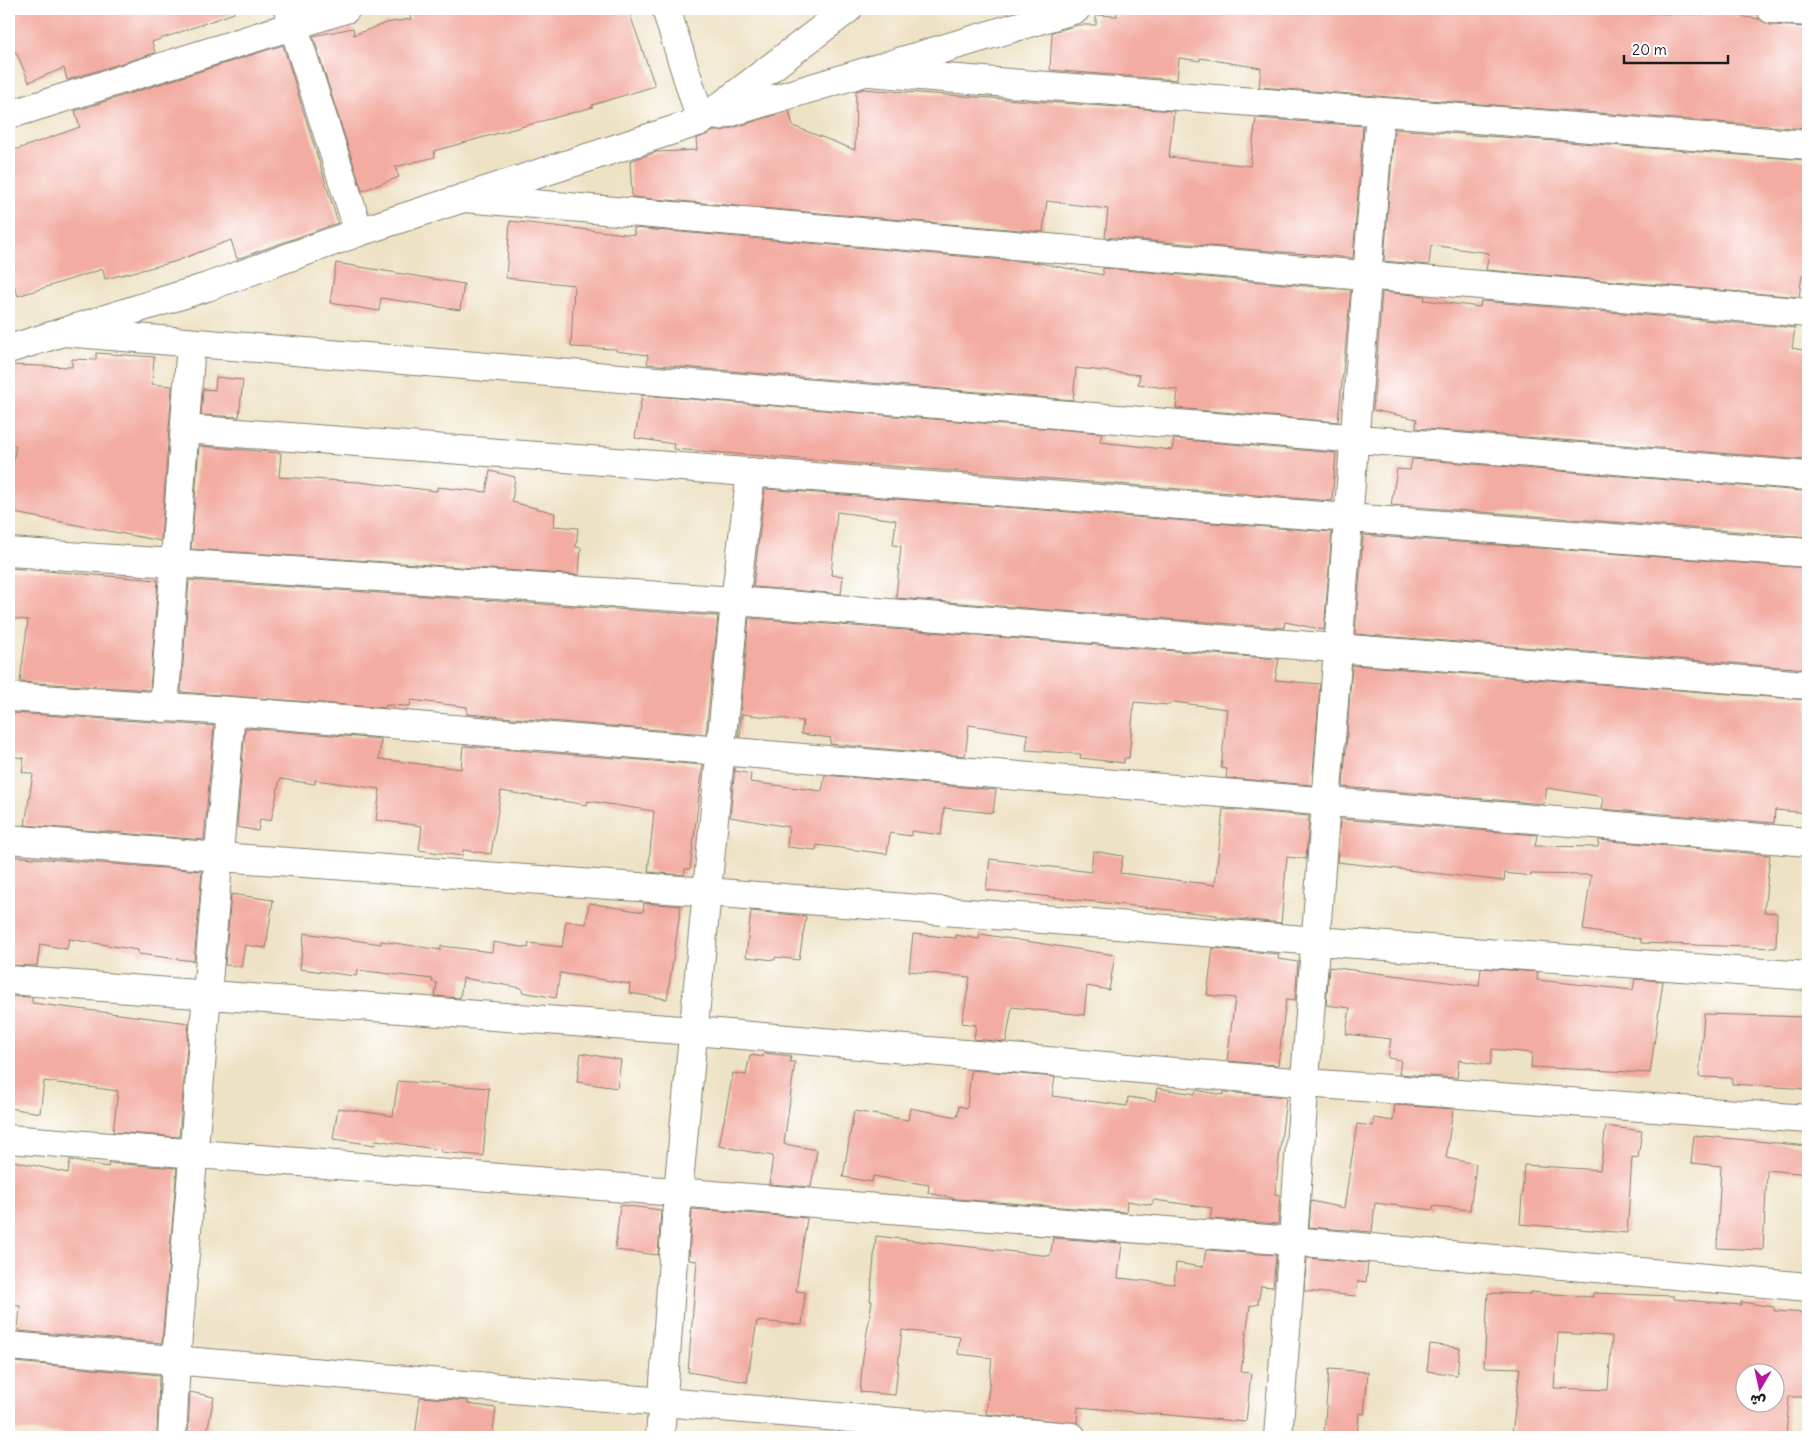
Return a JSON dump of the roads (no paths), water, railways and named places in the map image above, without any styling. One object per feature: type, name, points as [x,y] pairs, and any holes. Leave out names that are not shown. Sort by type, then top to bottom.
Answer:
[{"type":"street","points":[[9,115],[290,17],[346,9]]},
{"type":"street","points":[[666,9],[701,121]]},
{"type":"street","points":[[701,121],[848,9]]},
{"type":"street","points":[[9,349],[58,332],[206,287],[359,232],[701,121],[1076,9]]},
{"type":"street","points":[[1771,9],[1808,12]]},
{"type":"street","points":[[290,17],[359,232]]},
{"type":"street","points":[[865,72],[1808,145]]},
{"type":"street","points":[[1278,1437],[1316,941],[1324,800],[1338,650],[1380,112]]},
{"type":"street","points":[[464,198],[1808,313]]},
{"type":"street","points":[[58,332],[1808,476]]},
{"type":"street","points":[[164,708],[191,343]]},
{"type":"street","points":[[185,429],[1808,553]]},
{"type":"street","points":[[660,1437],[678,1192],[735,601],[751,472]]},
{"type":"street","points":[[9,552],[735,601],[1338,650],[1808,685]]},
{"type":"street","points":[[9,697],[231,711],[1324,800],[1808,842]]},
{"type":"street","points":[[172,1437],[176,1360],[195,1154],[231,711]]},
{"type":"street","points":[[9,839],[219,857],[708,892],[1316,941],[1808,976]]},
{"type":"street","points":[[9,980],[694,1032],[1305,1083],[1808,1119]]},
{"type":"street","points":[[9,1139],[1292,1241],[1808,1287]]},
{"type":"street","points":[[9,1346],[662,1400],[889,1429],[1072,1437]]}]
